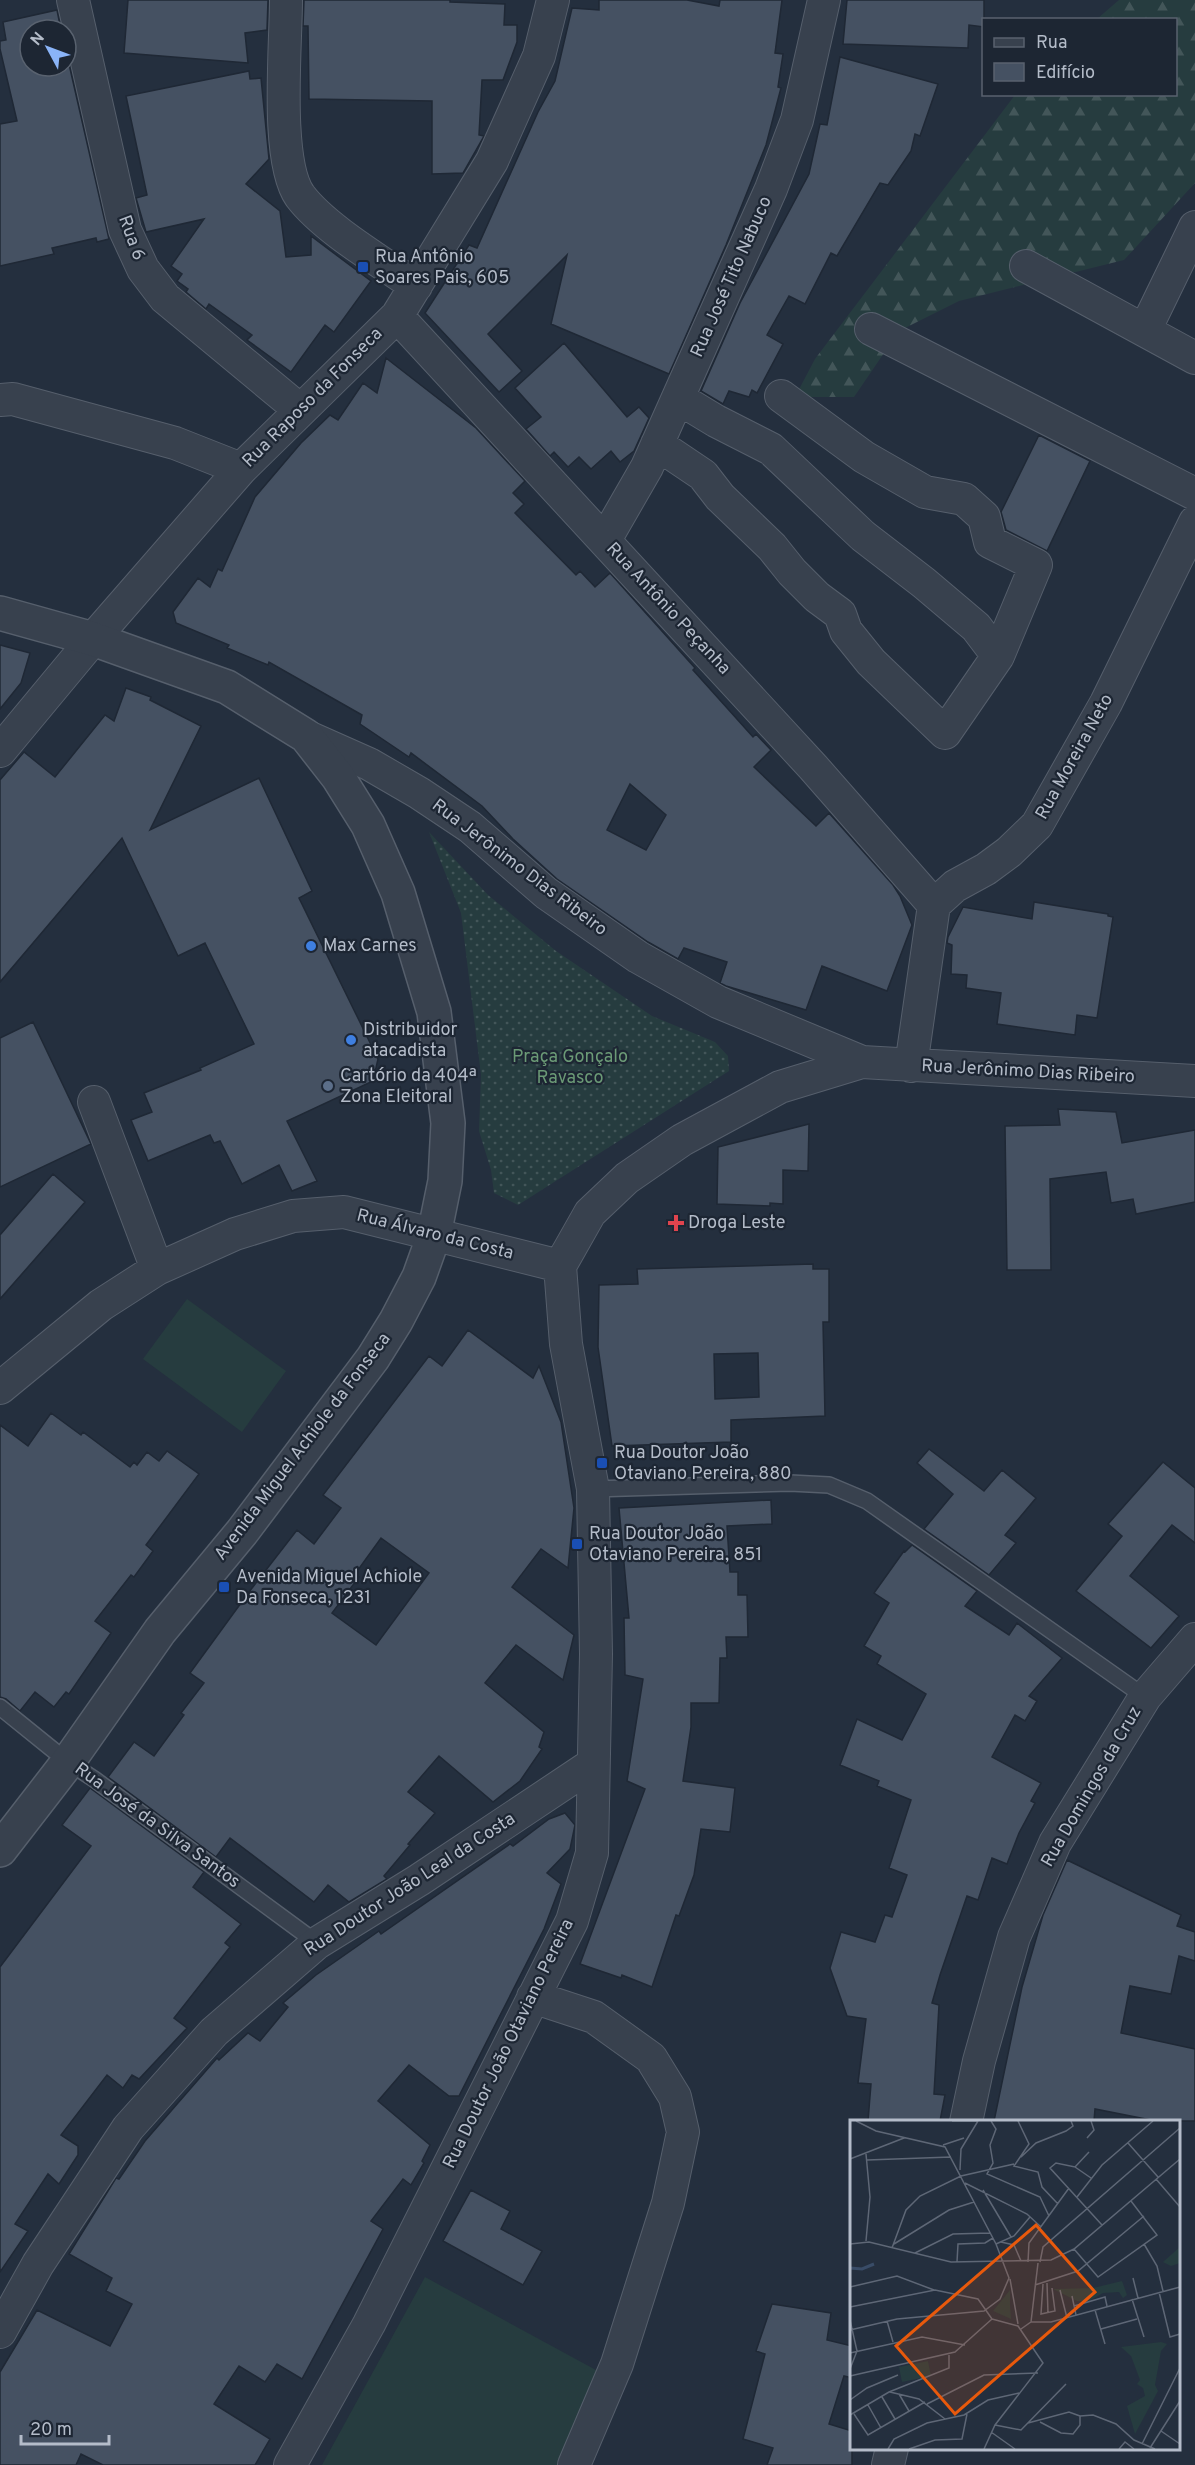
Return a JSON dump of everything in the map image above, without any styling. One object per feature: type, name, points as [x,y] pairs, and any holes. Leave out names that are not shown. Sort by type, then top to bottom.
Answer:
[{"type":"street","name":"Rua 6","points":[[73,0],[125,230],[143,269],[165,298],[300,410]]},
{"type":"street","points":[[286,0],[285,130],[289,165],[299,194],[319,217],[416,286]]},
{"type":"street","name":"Rua Raposo da Fonseca","points":[[0,751],[93,639],[242,469],[397,316],[492,161],[539,56],[553,0]]},
{"type":"street","name":"Rua José Tito Nabuco","points":[[604,540],[647,467],[771,189],[797,120],[824,0]]},
{"type":"street","points":[[1145,330],[1195,227]]},
{"type":"street","points":[[1026,266],[1195,358]]},
{"type":"street","name":"Rua Antônio Peçanha","points":[[397,316],[844,801],[934,905]]},
{"type":"street","points":[[871,329],[1195,494]]},
{"type":"street","points":[[657,444],[703,475],[720,497],[772,547],[792,572],[817,597],[840,614],[846,631],[871,662],[945,733],[998,656],[1036,565],[990,542],[984,517],[964,499],[926,492],[864,457],[781,396]]},
{"type":"street","points":[[678,398],[771,450],[863,536],[924,582],[976,627],[998,656]]},
{"type":"street","points":[[0,400],[13,399],[175,444],[242,469]]},
{"type":"street","name":"Rua Moreira Neto","points":[[934,905],[954,886],[986,869],[1009,852],[1037,825],[1106,703],[1195,522]]},
{"type":"street","name":"Avenida Miguel Achiole da Fonseca","points":[[0,613],[93,639],[227,687],[306,736],[338,777],[368,825],[398,893],[434,1012],[448,1123],[445,1181],[434,1235],[419,1277],[374,1358],[242,1532],[160,1631],[68,1762],[0,1850]]},
{"type":"street","name":"Rua Jerônimo Dias Ribeiro","points":[[306,736],[369,764],[419,793],[470,827],[546,893],[638,957],[718,1002],[862,1062],[1195,1081]]},
{"type":"street","points":[[911,1066],[934,905]]},
{"type":"street","name":"Rua Jerônimo Dias Ribeiro","points":[[560,1266],[590,1213],[627,1178],[682,1140],[780,1087],[862,1062]]},
{"type":"street","points":[[94,1102],[157,1269]]},
{"type":"street","name":"Rua Álvaro da Costa","points":[[0,1388],[101,1305],[157,1269],[235,1234],[293,1216],[344,1212],[560,1266]]},
{"type":"street","name":"Rua Doutor João Otaviano Pereira","points":[[290,2465],[369,2324],[572,1921],[592,1853],[596,1654],[593,1489],[566,1344],[560,1266]]},
{"type":"street","name":"Rua Domingos da Cruz","points":[[966,2120],[979,2061],[1014,1937],[1055,1843],[1145,1697],[1195,1639]]},
{"type":"street","name":"Rua Doutor João Leal da Costa","points":[[0,2332],[38,2264],[128,2128],[214,2032],[317,1943],[420,1880],[593,1764]]},
{"type":"street","points":[[533,1997],[594,2017],[651,2058],[675,2097],[683,2132],[668,2203],[617,2364],[574,2465]]},
{"type":"street","points":[[888,2465],[892,2450]]},
{"type":"lane","points":[[593,1489],[790,1483],[829,1485],[867,1502],[1145,1697]]},
{"type":"lane","name":"Rua José da Silva Santos","points":[[0,1707],[68,1762],[317,1943]]},
{"type":"green space","points":[[1119,0],[1195,0],[1195,183],[1124,260],[959,301],[899,331],[854,397],[795,397],[815,359],[1014,96],[1177,96],[1177,18],[1098,18]]},
{"type":"green space","name":"Praça Gonçalo Ravasco","points":[[429,832],[488,895],[556,951],[652,1016],[715,1042],[728,1056],[729,1071],[518,1205],[494,1193],[491,1170],[479,1131],[481,1075],[461,913]]},
{"type":"green space","points":[[187,1299],[286,1371],[242,1432],[143,1359]]},
{"type":"green space","points":[[425,2277],[607,2376],[558,2465],[322,2465]]},
{"type":"building","points":[[128,0],[268,0],[267,30],[245,33],[248,63],[124,53]]},
{"type":"building","points":[[304,0],[450,0],[450,2],[505,4],[504,25],[517,25],[517,42],[503,80],[482,80],[479,135],[484,136],[463,173],[432,174],[432,101],[309,99],[308,26],[303,26]]},
{"type":"building","points":[[599,0],[687,0],[719,6],[720,0],[782,0],[775,53],[783,54],[778,87],[781,88],[766,145],[726,245],[669,374],[551,324],[567,255],[488,334],[522,371],[499,392],[425,313],[469,245],[477,248],[538,112],[555,81],[572,8],[599,10]]},
{"type":"building","points":[[847,0],[984,0],[982,27],[969,25],[968,48],[843,44]]},
{"type":"building","points":[[57,10],[59,18],[21,18]]},
{"type":"building","points":[[18,19],[18,78],[72,78],[109,239],[97,242],[96,238],[52,248],[54,254],[0,266],[0,124],[17,121],[0,49],[0,41],[6,40],[3,22]]},
{"type":"building","points":[[840,57],[938,84],[920,136],[915,134],[911,151],[888,185],[880,183],[837,256],[831,253],[805,304],[789,296],[767,335],[783,344],[757,393],[752,390],[749,397],[729,391],[723,404],[701,391],[740,303],[809,174],[820,124],[827,125]]},
{"type":"building","points":[[249,71],[250,79],[261,78],[269,159],[246,184],[280,211],[286,257],[311,255],[311,236],[371,281],[334,332],[325,325],[291,372],[247,340],[252,335],[209,304],[206,309],[186,292],[188,289],[177,281],[182,274],[171,266],[204,219],[146,232],[136,198],[147,195],[126,96]]},
{"type":"building","points":[[564,343],[627,417],[639,407],[649,418],[634,451],[620,462],[611,451],[591,469],[579,457],[568,467],[554,452],[550,456],[526,429],[541,417],[515,388]]},
{"type":"building","points":[[386,358],[476,428],[525,481],[513,493],[524,504],[515,513],[576,575],[580,571],[595,587],[610,573],[753,737],[756,734],[771,750],[754,767],[816,826],[829,813],[893,885],[912,925],[887,991],[822,966],[806,1010],[720,983],[727,962],[684,948],[678,959],[648,942],[557,879],[513,839],[482,806],[411,753],[409,757],[360,724],[362,715],[269,662],[268,665],[227,648],[229,645],[176,623],[173,612],[198,578],[210,587],[218,569],[222,571],[255,497],[301,443],[330,415],[338,420],[363,383],[377,393]],"holes":[[[630,784],[666,815],[646,850],[607,830]]]},
{"type":"building","points":[[1039,435],[1090,461],[1047,551],[1006,530],[1001,512]]},
{"type":"building","points":[[0,645],[30,653],[21,683],[0,709]]},
{"type":"building","points":[[126,688],[151,697],[150,700],[201,726],[150,830],[259,778],[312,891],[299,898],[378,1059],[373,1081],[287,1121],[317,1181],[292,1191],[279,1165],[242,1184],[220,1141],[214,1143],[210,1135],[148,1161],[131,1120],[152,1112],[144,1093],[201,1070],[200,1068],[254,1044],[205,943],[178,956],[122,838],[0,982],[0,780],[24,752],[55,777],[105,715],[114,721]]},
{"type":"building","points":[[1034,902],[1108,914],[1113,917],[1097,1018],[1077,1015],[1075,1035],[997,1024],[1001,993],[966,988],[967,975],[951,974],[952,945],[947,943],[948,937],[963,907],[1032,919]]},
{"type":"building","points":[[33,1022],[91,1144],[0,1187],[0,1038]]},
{"type":"building","points":[[1058,1109],[1116,1112],[1122,1143],[1195,1130],[1195,1202],[1136,1214],[1133,1199],[1111,1203],[1106,1172],[1050,1179],[1051,1270],[1007,1270],[1005,1126],[1060,1125]]},
{"type":"building","points":[[809,1124],[808,1171],[783,1170],[783,1204],[770,1203],[770,1206],[717,1204],[718,1147]]},
{"type":"building","points":[[53,1174],[85,1202],[0,1299],[0,1235]]},
{"type":"building","points":[[813,1264],[813,1269],[829,1269],[829,1322],[823,1322],[825,1416],[731,1420],[731,1442],[612,1446],[598,1347],[599,1285],[638,1284],[637,1269]],"holes":[[[758,1353],[759,1397],[715,1399],[714,1354]]]},
{"type":"building","points":[[468,1330],[533,1378],[539,1366],[561,1422],[574,1508],[568,1568],[541,1549],[512,1587],[574,1635],[563,1680],[516,1645],[485,1683],[544,1732],[539,1747],[542,1749],[520,1781],[493,1802],[439,1756],[408,1792],[435,1813],[384,1876],[387,1879],[349,1902],[328,1885],[314,1902],[230,1838],[216,1857],[108,1777],[134,1742],[154,1756],[184,1715],[181,1713],[204,1683],[190,1673],[249,1592],[297,1530],[314,1544],[341,1508],[323,1495],[429,1356],[442,1366]],"holes":[[[381,1538],[429,1573],[376,1645],[332,1613],[359,1577],[355,1574]]]},
{"type":"building","points":[[51,1413],[81,1435],[83,1432],[130,1467],[134,1462],[137,1465],[147,1452],[159,1461],[167,1451],[199,1474],[146,1545],[153,1551],[134,1577],[131,1575],[95,1621],[111,1633],[69,1694],[66,1692],[54,1707],[35,1692],[20,1711],[6,1699],[0,1697],[0,1425],[28,1446]]},
{"type":"building","points":[[929,1449],[984,1491],[1002,1470],[1036,1498],[1005,1535],[1016,1543],[989,1575],[924,1529],[953,1494],[917,1463]]},
{"type":"building","points":[[1163,1462],[1195,1488],[1195,1543],[1172,1525],[1130,1576],[1179,1616],[1151,1648],[1076,1591],[1122,1536],[1108,1524]]},
{"type":"building","points":[[771,1500],[772,1524],[727,1526],[730,1572],[738,1572],[738,1595],[747,1595],[748,1637],[726,1637],[727,1658],[720,1658],[719,1703],[691,1703],[691,1727],[683,1781],[735,1788],[730,1832],[701,1829],[694,1875],[679,1916],[676,1915],[652,1987],[622,1975],[621,1978],[580,1964],[645,1789],[627,1781],[643,1679],[625,1675],[624,1618],[629,1618],[619,1508]]},
{"type":"building","points":[[912,1545],[977,1591],[965,1606],[1009,1635],[1017,1623],[1062,1658],[1029,1696],[1037,1701],[1025,1721],[1015,1715],[992,1757],[1041,1783],[1031,1801],[1035,1803],[1019,1833],[1007,1864],[992,1858],[978,1900],[967,1896],[940,1975],[932,2003],[939,2005],[934,2094],[945,2095],[940,2120],[868,2120],[871,2084],[858,2083],[866,2019],[847,2016],[830,1968],[841,1932],[875,1942],[885,1915],[892,1917],[907,1875],[889,1868],[911,1800],[877,1786],[879,1781],[840,1765],[857,1719],[902,1740],[926,1694],[877,1664],[881,1656],[864,1646],[889,1603],[874,1593]]},
{"type":"building","points":[[90,1788],[204,1872],[193,1887],[241,1924],[225,1943],[230,1947],[174,2018],[187,2028],[139,2079],[132,2075],[123,2088],[107,2075],[61,2135],[78,2146],[78,2155],[59,2184],[48,2174],[15,2224],[28,2231],[0,2272],[0,1967],[91,1846],[62,1825]]},
{"type":"building","points":[[565,1813],[575,1825],[570,1849],[547,1873],[561,1884],[544,1929],[459,2096],[449,2096],[409,2065],[378,2101],[430,2145],[422,2161],[424,2163],[411,2185],[403,2179],[371,2221],[383,2229],[302,2379],[277,2364],[265,2382],[239,2366],[214,2404],[270,2439],[255,2465],[103,2465],[81,2454],[76,2465],[0,2465],[0,2372],[37,2310],[110,2346],[132,2304],[106,2291],[112,2278],[69,2254],[116,2178],[119,2179],[145,2141],[217,2058],[219,2060],[248,2033],[260,2041],[288,2007],[283,2003],[316,1975],[379,1931],[381,1934],[510,1844],[513,1846],[549,1819]]},
{"type":"building","points":[[1067,1860],[1181,1915],[1177,1926],[1195,1932],[1195,1961],[1179,1956],[1171,1994],[1130,1986],[1121,2033],[1195,2049],[1195,2121],[1151,2120],[1095,2109],[1094,2120],[994,2120],[1022,1987],[1043,1915]]},
{"type":"building","points":[[471,2190],[510,2211],[501,2229],[542,2251],[523,2285],[443,2241]]},
{"type":"building","points":[[772,2304],[831,2313],[827,2340],[850,2346],[850,2378],[844,2376],[829,2424],[850,2430],[852,2465],[767,2465],[773,2448],[743,2439],[765,2354],[756,2351]]},
{"type":"place","name":"Rua Antônio Soares Pais, 605","points":[[363,267]]},
{"type":"place","name":"Max Carnes","points":[[311,946]]},
{"type":"place","name":"Distribuidor atacadista","points":[[351,1040]]},
{"type":"place","name":"Cartório da 404ª Zona Eleitoral","points":[[328,1086]]},
{"type":"place","name":"Droga Leste","points":[[676,1223]]},
{"type":"place","name":"Rua Doutor João Otaviano Pereira, 880","points":[[602,1463]]},
{"type":"place","name":"Rua Doutor João Otaviano Pereira, 851","points":[[577,1544]]},
{"type":"place","name":"Avenida Miguel Achiole Da Fonseca, 1231","points":[[224,1587]]}]
